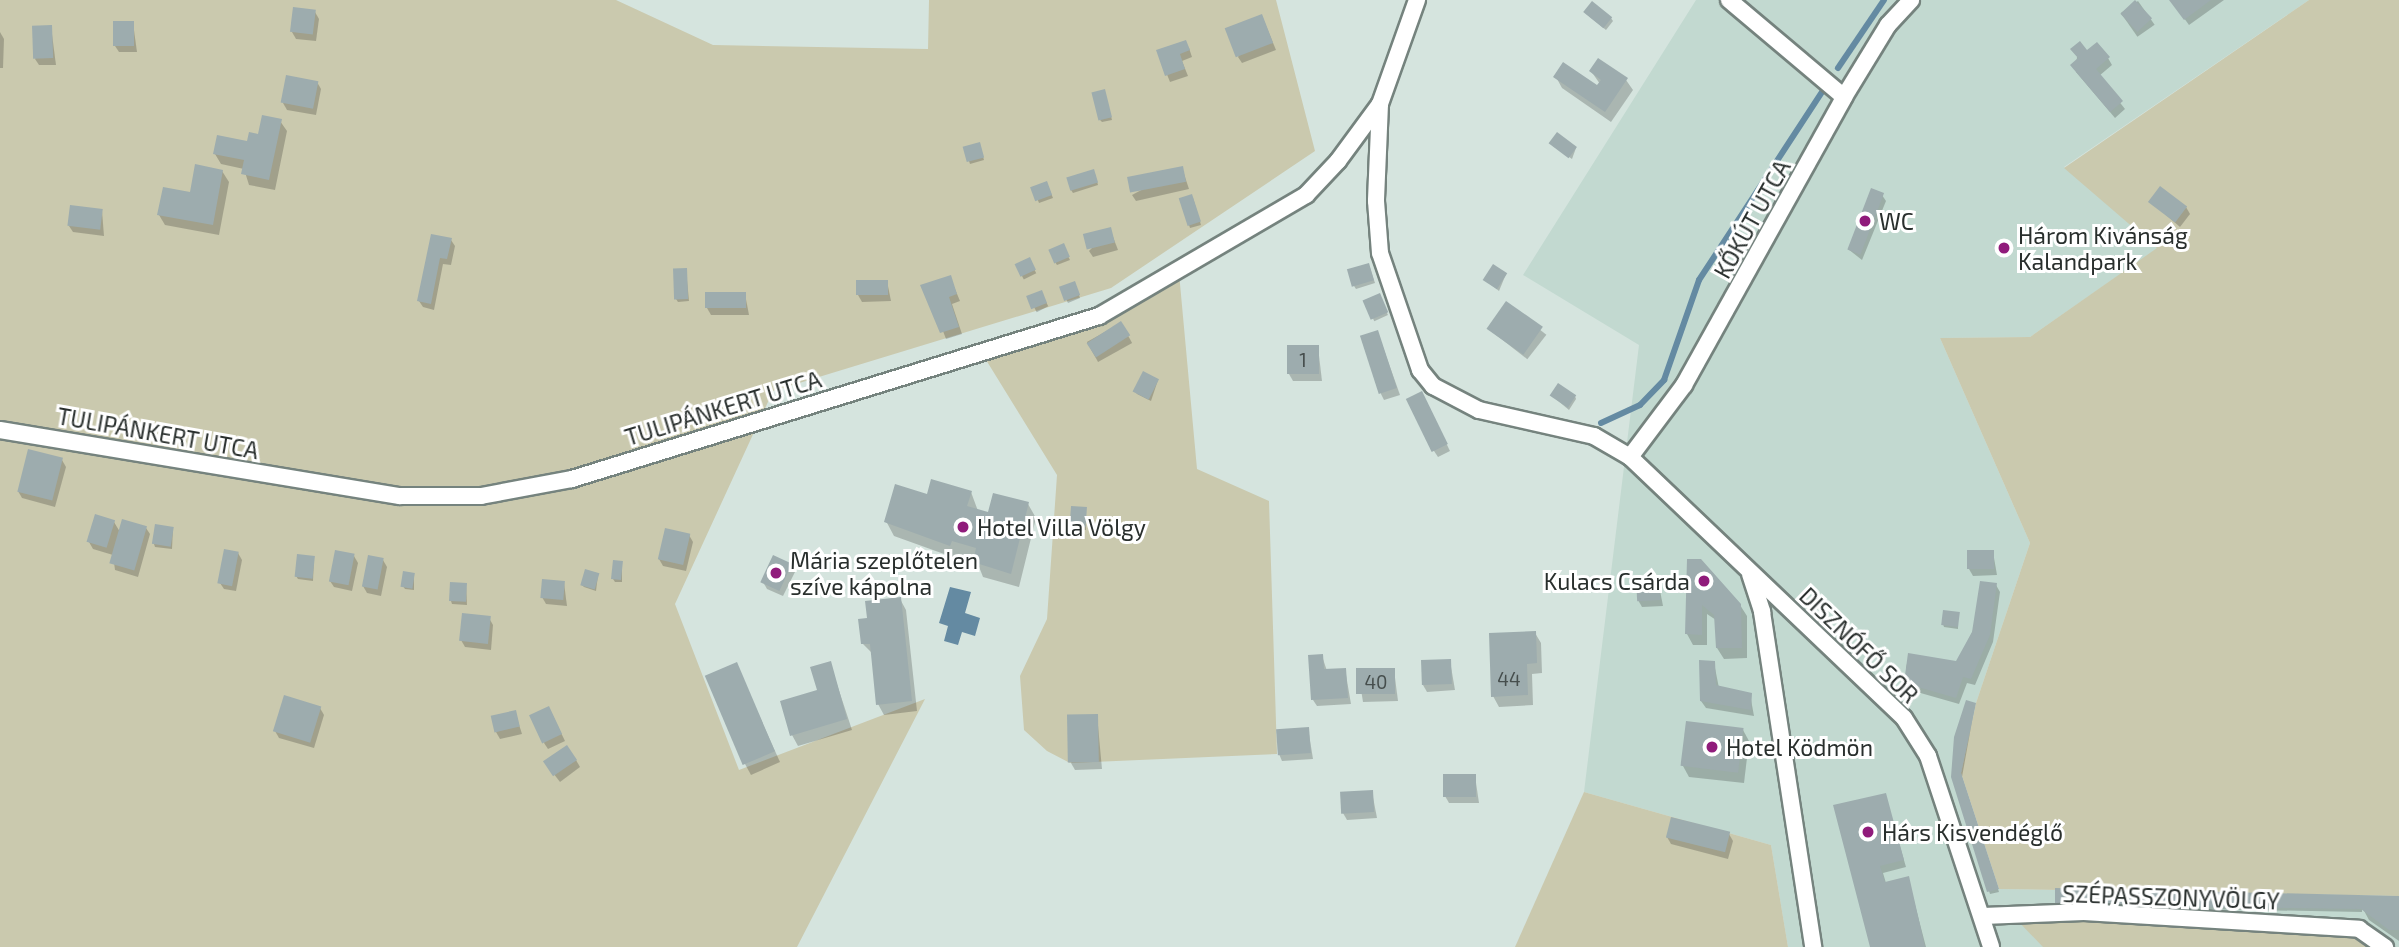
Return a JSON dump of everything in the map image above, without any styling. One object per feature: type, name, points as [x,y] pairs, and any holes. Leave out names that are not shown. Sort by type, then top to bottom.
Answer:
[{"type":"street","points":[[1417,0],[1380,104],[1376,201],[1380,253],[1420,370],[1433,386],[1479,410],[1594,436],[1630,457],[1750,572],[1762,612],[1813,947]]},
{"type":"street","points":[[1729,0],[1844,97]]},
{"type":"street","name":"KŐKÚT UTCA","points":[[1630,457],[1684,385],[1724,320],[1844,97],[1888,25],[1911,0]]},
{"type":"street","name":"TULIPÁNKERT UTCA","points":[[0,430],[400,496],[481,496],[572,479],[1099,316],[1306,195],[1338,161],[1380,104]]},
{"type":"street","name":"DISZNÓFŐ SOR","points":[[1750,572],[1904,719],[1928,756],[1983,916]]},
{"type":"street","name":"SZÉPASSZONYVÖLGY","points":[[1983,916],[2096,913],[2359,929],[2385,947]]},
{"type":"street","points":[[1983,916],[1991,947]]},
{"type":"shaded area","points":[[0,0],[616,0],[713,45],[928,49],[929,0],[1276,0],[1315,151],[1111,288],[773,391],[675,604],[739,770],[925,699],[797,947],[0,947]]},
{"type":"shaded area","points":[[1696,0],[2309,0],[2064,167],[2158,248],[2030,337],[1940,338],[2030,543],[1976,703],[1961,773],[1999,889],[2399,896],[2399,947],[1788,947],[1771,845],[1584,792],[1639,345],[1523,275]]},
{"type":"shaded area","points":[[2309,0],[2399,0],[2399,896],[1999,889],[1961,773],[1976,703],[2030,543],[1940,338],[2030,337],[2157,248],[2064,168]]},
{"type":"shaded area","points":[[1179,273],[1197,469],[1269,501],[1277,754],[1070,763],[1047,751],[1024,730],[1020,676],[1047,619],[1057,475],[983,355]]},
{"type":"shaded area","points":[[1584,792],[1771,845],[1788,947],[1515,947]]},
{"type":"shaded area","points":[[2084,912],[2359,929],[2385,947],[2043,947],[2015,918]]},
{"type":"water","points":[[950,587],[971,592],[965,613],[980,618],[975,636],[962,632],[958,645],[944,641],[948,626],[939,623]]},
{"type":"building","points":[[2135,0],[2152,18],[2137,32],[2120,14]]},
{"type":"building","points":[[2169,0],[2211,0],[2184,20]]},
{"type":"building","points":[[1592,1],[1612,17],[1603,28],[1583,12]]},
{"type":"building","points":[[293,7],[316,10],[313,35],[290,32]]},
{"type":"building","points":[[1262,14],[1273,43],[1236,57],[1225,28]]},
{"type":"building","points":[[113,21],[134,21],[134,46],[113,46]]},
{"type":"building","points":[[52,25],[53,58],[33,59],[32,26]]},
{"type":"building","points":[[1186,40],[1190,50],[1180,54],[1185,69],[1165,76],[1156,50]]},
{"type":"building","points":[[2080,41],[2087,50],[2097,42],[2110,57],[2096,69],[2123,101],[2110,112],[2070,65],[2078,58],[2070,49]]},
{"type":"building","points":[[1598,58],[1628,78],[1605,112],[1553,77],[1563,62],[1597,85],[1601,80],[1589,71]]},
{"type":"building","points":[[286,75],[318,81],[313,109],[281,102]]},
{"type":"building","points":[[1105,89],[1112,117],[1098,121],[1091,92]]},
{"type":"building","points":[[262,115],[282,119],[269,180],[241,174],[244,160],[213,154],[217,135],[247,141],[249,132],[258,134]]},
{"type":"building","points":[[1557,132],[1577,147],[1569,158],[1549,143]]},
{"type":"building","points":[[980,142],[984,157],[967,162],[963,147]]},
{"type":"building","points":[[195,164],[223,170],[213,225],[157,215],[163,187],[190,192]]},
{"type":"building","points":[[1183,166],[1186,182],[1130,193],[1127,177]]},
{"type":"building","points":[[1094,169],[1098,182],[1070,191],[1066,177]]},
{"type":"building","points":[[1047,181],[1052,195],[1035,201],[1030,187]]},
{"type":"building","points":[[2160,186],[2187,206],[2175,222],[2148,202]]},
{"type":"building","name":"WC","points":[[1871,188],[1884,193],[1860,255],[1847,250]]},
{"type":"building","points":[[1192,194],[1201,222],[1188,226],[1179,198]]},
{"type":"building","points":[[70,205],[103,209],[100,230],[67,226]]},
{"type":"building","points":[[1111,227],[1115,243],[1087,250],[1083,234]]},
{"type":"building","points":[[431,234],[452,238],[447,259],[440,258],[431,304],[417,301]]},
{"type":"building","points":[[1064,243],[1070,257],[1054,263],[1048,250]]},
{"type":"building","points":[[1030,257],[1036,270],[1021,277],[1015,264]]},
{"type":"building","points":[[1369,263],[1374,280],[1352,287],[1347,269]]},
{"type":"building","points":[[1493,264],[1507,273],[1497,289],[1483,280]]},
{"type":"building","points":[[673,268],[687,268],[688,299],[674,299]]},
{"type":"building","points":[[951,275],[957,294],[949,297],[959,327],[940,333],[920,285]]},
{"type":"building","points":[[856,280],[888,280],[888,295],[856,295]]},
{"type":"building","points":[[1075,281],[1080,295],[1064,301],[1059,287]]},
{"type":"building","points":[[1042,290],[1047,303],[1031,309],[1026,296]]},
{"type":"building","points":[[705,292],[746,292],[746,308],[705,308]]},
{"type":"building","points":[[1380,293],[1388,312],[1371,320],[1363,300]]},
{"type":"building","points":[[1506,301],[1543,327],[1523,355],[1486,329]]},
{"type":"building","points":[[1121,321],[1130,335],[1096,358],[1087,343]]},
{"type":"building","points":[[1378,330],[1397,388],[1379,394],[1360,336]]},
{"type":"building","points":[[1287,345],[1319,345],[1319,374],[1287,374]]},
{"type":"building","points":[[1143,371],[1159,379],[1149,400],[1133,391]]},
{"type":"building","points":[[1558,383],[1576,395],[1568,408],[1550,395]]},
{"type":"building","points":[[1422,391],[1448,444],[1432,452],[1406,399]]},
{"type":"building","points":[[28,449],[63,458],[52,500],[17,492]]},
{"type":"building","name":"Hotel Villa Völgy","points":[[931,479],[972,491],[967,506],[988,512],[993,493],[1029,502],[1011,574],[973,562],[976,548],[952,541],[950,546],[884,522],[895,484],[927,494]]},
{"type":"building","points":[[1071,506],[1087,507],[1086,527],[1070,526]]},
{"type":"building","points":[[95,514],[115,520],[107,548],[87,542]]},
{"type":"building","points":[[122,519],[147,526],[134,570],[109,563]]},
{"type":"building","points":[[155,524],[174,527],[171,547],[152,544]]},
{"type":"building","points":[[665,528],[690,534],[683,565],[658,559]]},
{"type":"building","points":[[224,549],[239,552],[232,586],[217,583]]},
{"type":"building","points":[[335,550],[355,554],[349,585],[329,581]]},
{"type":"building","points":[[1967,550],[1994,550],[1994,569],[1967,569]]},
{"type":"building","points":[[297,554],[315,556],[312,579],[295,577]]},
{"type":"building","points":[[368,555],[384,558],[378,589],[362,586]]},
{"type":"building","name":"Mária szeplőtelen szíve kápolna","points":[[773,555],[792,564],[779,591],[760,582]]},
{"type":"building","name":"Kulacs Csárda","points":[[1687,559],[1701,559],[1741,604],[1742,648],[1716,648],[1714,615],[1702,605],[1702,635],[1685,634]]},
{"type":"building","points":[[613,560],[623,561],[621,580],[611,579]]},
{"type":"building","points":[[585,569],[599,573],[595,589],[580,585]]},
{"type":"building","points":[[403,571],[415,573],[412,589],[400,587]]},
{"type":"building","points":[[1659,578],[1660,600],[1637,601],[1636,579]]},
{"type":"building","points":[[542,579],[565,581],[563,600],[540,598]]},
{"type":"building","points":[[1980,581],[1997,583],[1990,635],[1971,679],[1963,677],[1956,698],[1904,683],[1908,653],[1956,661],[1972,632]]},
{"type":"building","points":[[450,582],[467,583],[466,602],[449,601]]},
{"type":"building","points":[[901,597],[912,701],[876,705],[870,644],[861,644],[858,619],[867,618],[865,601]]},
{"type":"building","points":[[1943,610],[1960,612],[1958,627],[1941,625]]},
{"type":"building","points":[[462,613],[491,616],[488,644],[459,641]]},
{"type":"building","points":[[1536,631],[1537,663],[1527,664],[1528,695],[1491,697],[1489,633]]},
{"type":"building","points":[[1323,654],[1324,669],[1346,668],[1348,698],[1311,700],[1308,655]]},
{"type":"building","points":[[1451,659],[1452,684],[1422,685],[1421,660]]},
{"type":"building","points":[[1699,660],[1715,661],[1716,685],[1752,693],[1751,710],[1700,701]]},
{"type":"building","points":[[831,661],[847,719],[790,736],[780,701],[817,690],[810,667]]},
{"type":"building","points":[[737,662],[775,751],[743,765],[705,676]]},
{"type":"building","points":[[1356,668],[1395,668],[1395,694],[1356,694]]},
{"type":"building","points":[[284,695],[321,706],[310,743],[273,731]]},
{"type":"building","points":[[1966,700],[1976,703],[1961,773],[1999,889],[1987,892],[1951,777],[1954,737]]},
{"type":"building","points":[[549,706],[562,734],[542,743],[529,715]]},
{"type":"building","points":[[516,710],[520,727],[494,732],[491,716]]},
{"type":"building","points":[[1098,714],[1099,762],[1068,763],[1067,715]]},
{"type":"building","name":"Hotel Ködmön","points":[[1686,721],[1744,728],[1738,773],[1681,766]]},
{"type":"building","points":[[1309,727],[1311,753],[1278,755],[1276,729]]},
{"type":"building","points":[[567,745],[577,760],[553,776],[543,761]]},
{"type":"building","points":[[1443,774],[1476,774],[1476,797],[1443,797]]},
{"type":"building","points":[[1373,790],[1374,812],[1341,814],[1340,792]]},
{"type":"building","points":[[1886,793],[1904,860],[1880,866],[1885,882],[1909,876],[1925,947],[1870,947],[1833,805]]},
{"type":"building","points":[[1671,817],[1730,832],[1725,852],[1666,837]]},
{"type":"building","points":[[2055,888],[2399,896],[2399,930],[2389,930],[2361,909],[2055,905]]},
{"type":"waterway","points":[[1838,68],[1884,0]]},
{"type":"waterway","points":[[1601,423],[1640,405],[1664,380],[1699,280],[1824,89]]},
{"type":"place","name":"WC","points":[[1865,221]]},
{"type":"place","name":"Három Kivánság Kalandpark","points":[[2004,248]]},
{"type":"place","name":"Hotel Villa Völgy","points":[[963,527]]},
{"type":"place","name":"Mária szeplőtelen szíve kápolna","points":[[776,573]]},
{"type":"place","name":"Kulacs Csárda","points":[[1704,581]]},
{"type":"place","name":"Hotel Ködmön","points":[[1712,747]]},
{"type":"place","name":"Hárs Kisvendéglő","points":[[1868,832]]}]
